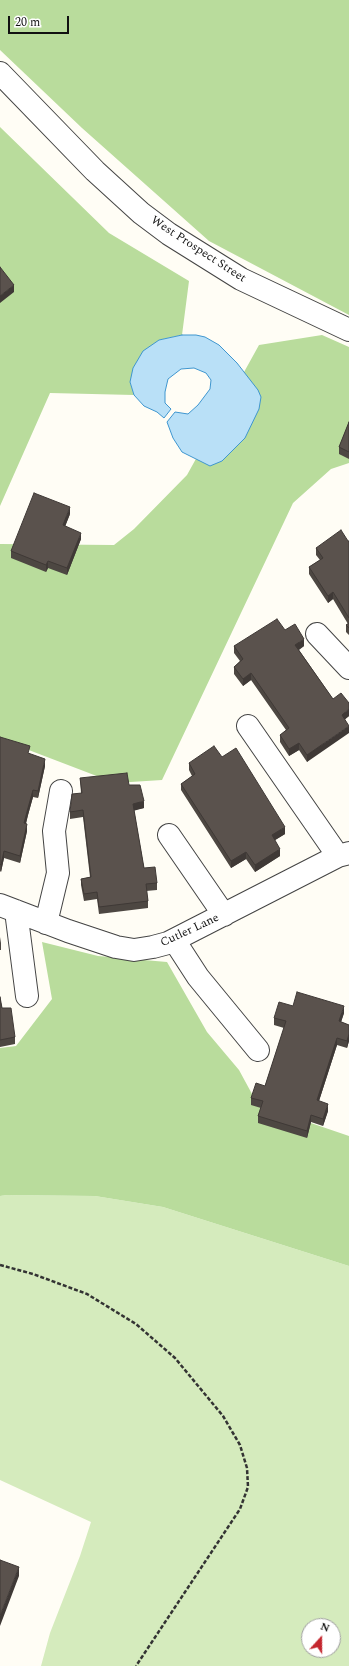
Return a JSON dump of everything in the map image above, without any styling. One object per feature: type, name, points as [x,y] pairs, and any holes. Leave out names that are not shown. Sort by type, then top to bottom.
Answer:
[{"type":"street","name":"West Prospect Street","points":[[0,72],[95,171],[141,213],[168,234],[241,279],[349,330]]},
{"type":"street","points":[[317,634],[349,668]]},
{"type":"street","points":[[248,726],[344,854]]},
{"type":"street","points":[[46,923],[58,873],[54,831],[61,791]]},
{"type":"street","points":[[169,835],[224,916]]},
{"type":"street","name":"Cutler Lane","points":[[8,908],[46,923],[116,947],[134,950],[153,947],[174,940],[224,916],[344,854]]},
{"type":"street","points":[[8,908],[27,996]]},
{"type":"street","points":[[174,940],[198,977],[258,1050]]},
{"type":"path","points":[[0,1265],[33,1274],[86,1294],[136,1324],[176,1358],[223,1416],[240,1445],[247,1468],[248,1487],[240,1508],[136,1666]]},
{"type":"green space","points":[[0,0],[349,0],[349,315],[209,241],[82,128],[0,50]]},
{"type":"green space","points":[[0,127],[109,233],[189,281],[182,335],[159,340],[130,382],[134,395],[50,393],[0,506]]},
{"type":"green space","points":[[322,335],[349,347],[349,463],[331,469],[293,503],[162,780],[115,783],[0,739],[0,544],[114,545],[134,529],[187,475],[259,345]]},
{"type":"green space","points":[[42,942],[98,956],[167,962],[207,1032],[239,1070],[258,1105],[349,1136],[349,1266],[163,1207],[95,1196],[0,1196],[0,1048],[16,1046],[52,999]]},
{"type":"green space","points":[[0,1196],[95,1196],[163,1207],[349,1266],[349,1666],[41,1666],[50,1633],[80,1556],[91,1522],[0,1480]]},
{"type":"water","points":[[182,335],[196,335],[205,337],[219,345],[237,363],[258,390],[261,397],[259,409],[245,438],[222,461],[210,466],[182,452],[173,438],[167,422],[175,412],[188,414],[198,405],[210,389],[211,380],[206,373],[194,368],[181,369],[168,379],[165,392],[165,403],[171,409],[164,418],[157,412],[144,406],[134,395],[130,382],[133,368],[143,351],[159,340]]},
{"type":"building","points":[[0,267],[14,285],[0,296]]},
{"type":"building","points":[[349,422],[349,452],[339,447]]},
{"type":"building","points":[[34,493],[70,507],[63,525],[81,533],[67,568],[48,561],[46,565],[11,551]]},
{"type":"building","points":[[341,530],[349,541],[349,618],[333,592],[328,596],[309,567],[323,558],[316,548]]},
{"type":"building","points":[[277,619],[285,630],[295,624],[304,639],[295,645],[333,699],[341,693],[349,703],[349,709],[342,715],[349,726],[307,755],[299,743],[289,749],[280,735],[289,728],[251,673],[243,679],[234,667],[243,659],[234,646]]},
{"type":"building","points":[[0,737],[30,746],[28,753],[45,759],[38,791],[33,790],[24,823],[27,824],[20,856],[4,851],[1,865],[0,864]]},
{"type":"building","points":[[214,746],[222,757],[236,748],[285,827],[272,835],[280,849],[255,865],[246,852],[231,861],[181,784],[195,774],[189,763]]},
{"type":"building","points":[[127,773],[129,785],[140,785],[144,801],[133,804],[144,868],[155,867],[157,883],[146,884],[148,901],[99,907],[97,892],[84,894],[81,879],[91,877],[83,810],[70,812],[72,794],[82,793],[80,778]]},
{"type":"building","points":[[297,992],[344,1006],[339,1021],[349,1025],[347,1041],[337,1038],[317,1100],[328,1104],[323,1119],[311,1115],[307,1131],[258,1116],[263,1101],[251,1098],[256,1083],[265,1086],[286,1021],[274,1018],[279,1002],[293,1006]]},
{"type":"building","points":[[0,997],[2,1008],[11,1008],[15,1037],[0,1040]]},
{"type":"building","points":[[0,1560],[19,1567],[0,1616]]}]
